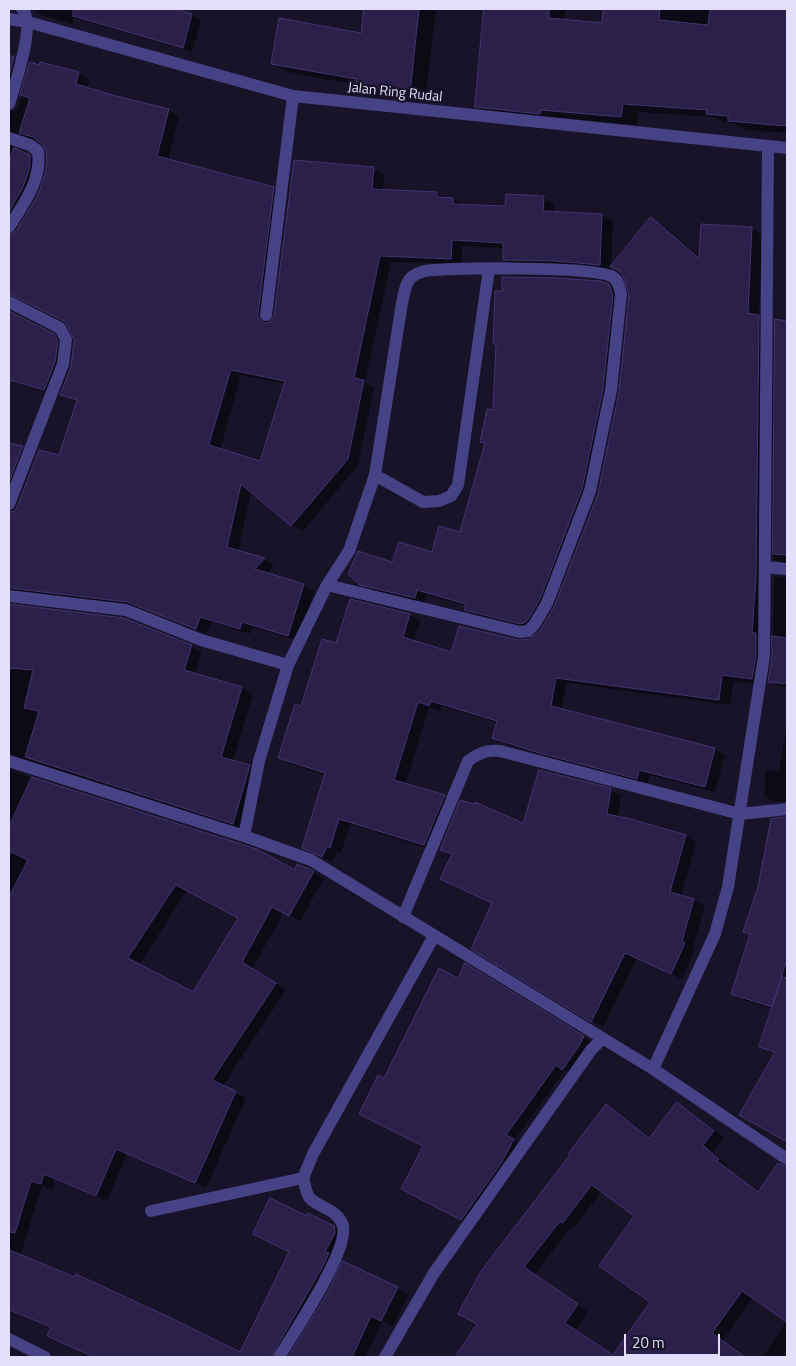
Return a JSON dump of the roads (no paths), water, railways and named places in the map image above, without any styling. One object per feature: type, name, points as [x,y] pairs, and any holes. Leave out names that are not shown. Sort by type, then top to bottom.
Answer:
[{"type":"street","points":[[9,104],[22,65],[28,22],[25,11],[22,9]]},
{"type":"street","name":"Jalan Ring Rudal","points":[[9,19],[28,22],[293,96],[787,148]]},
{"type":"street","points":[[266,315],[293,96]]},
{"type":"street","points":[[9,138],[30,145],[38,151],[40,164],[31,191],[9,227]]},
{"type":"street","points":[[653,1069],[715,934],[728,887],[764,656],[768,146]]},
{"type":"street","points":[[375,475],[423,502],[439,501],[451,496],[458,485],[489,269]]},
{"type":"street","points":[[244,836],[259,761],[288,665],[327,585],[349,551],[375,475],[402,303],[406,286],[411,277],[419,272],[434,270],[574,270],[605,274],[618,282],[621,294],[610,390],[590,491],[547,603],[534,625],[528,631],[520,632],[327,585]]},
{"type":"street","points":[[9,302],[60,328],[66,339],[63,364],[9,504]]},
{"type":"street","points":[[766,568],[787,569]]},
{"type":"street","points":[[9,596],[126,610],[201,640],[288,665]]},
{"type":"street","points":[[404,917],[468,760],[478,753],[489,750],[500,751],[740,814],[787,809]]},
{"type":"street","points":[[9,761],[244,836],[311,860],[653,1069],[787,1159]]},
{"type":"street","points":[[280,1357],[318,1295],[344,1234],[343,1224],[336,1214],[310,1198],[302,1178],[313,1154],[434,936]]},
{"type":"street","points":[[385,1357],[434,1273],[591,1050],[603,1038]]},
{"type":"street","points":[[151,1211],[302,1178]]},
{"type":"street","points":[[9,1339],[45,1357]]}]
